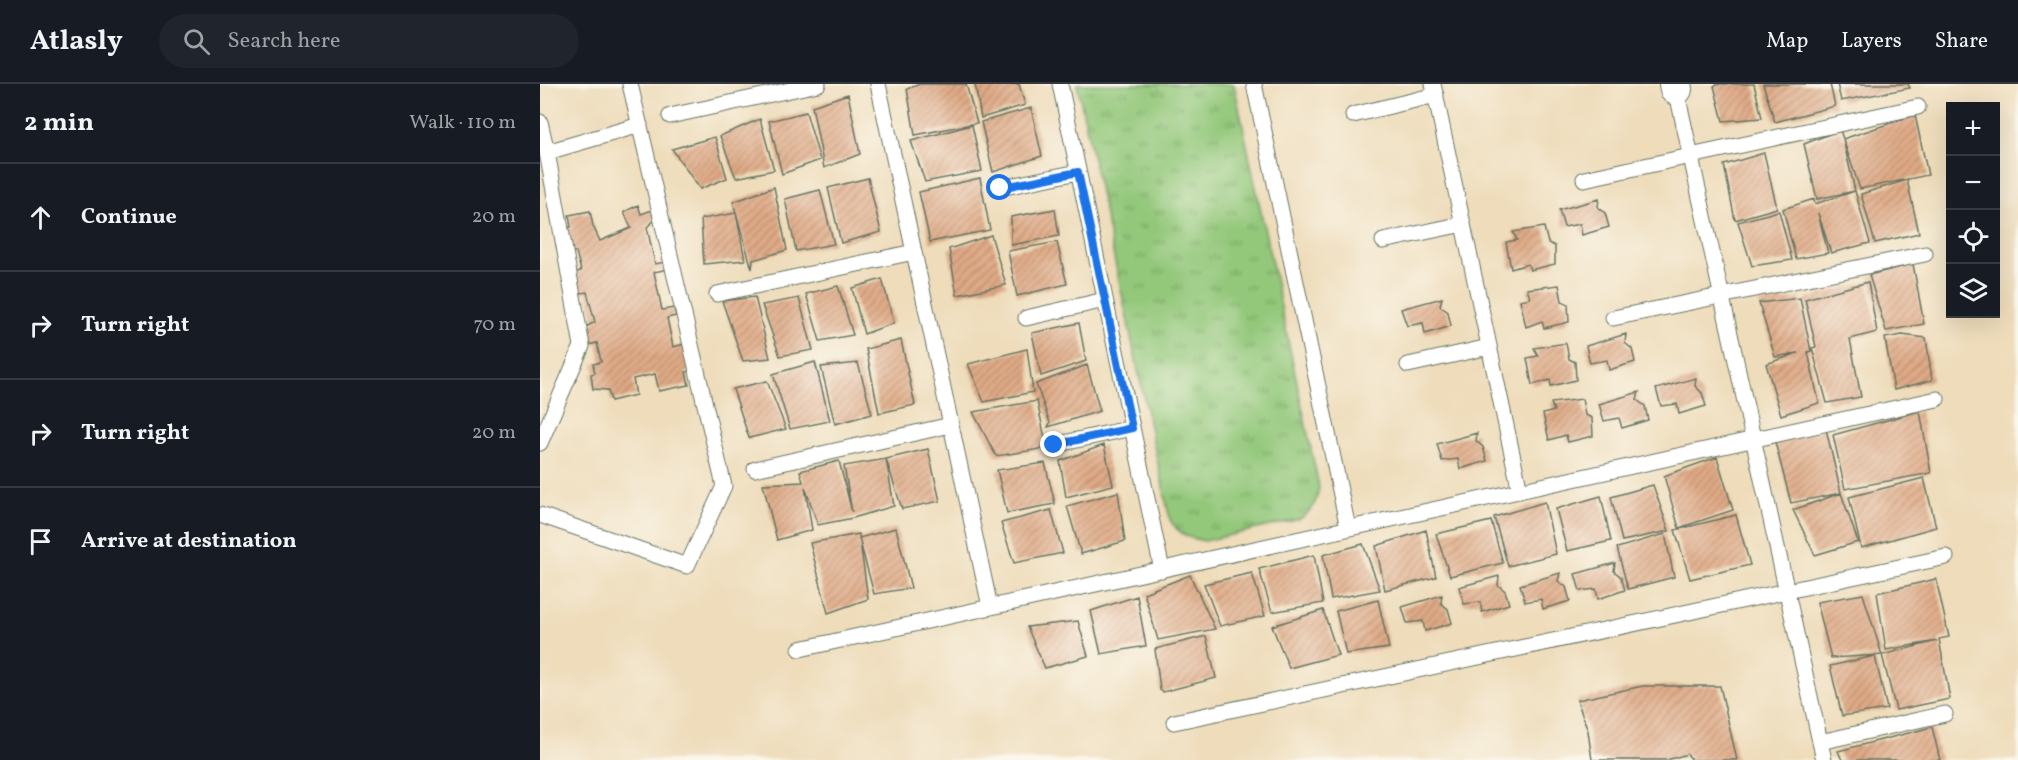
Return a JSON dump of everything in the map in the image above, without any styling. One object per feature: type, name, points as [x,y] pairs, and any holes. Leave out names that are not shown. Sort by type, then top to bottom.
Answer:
[{"type":"lane","points":[[540,515],[687,566],[724,486],[630,84]]},
{"type":"lane","points":[[670,116],[818,84]]},
{"type":"lane","points":[[878,84],[990,607]]},
{"type":"lane","points":[[1060,84],[1162,570]]},
{"type":"lane","points":[[1254,84],[1348,528]]},
{"type":"lane","points":[[1676,86],[1824,760]]},
{"type":"lane","points":[[1353,115],[1435,90],[1520,490]]},
{"type":"lane","points":[[1584,179],[1918,107]]},
{"type":"lane","points":[[540,122],[582,346],[540,443]]},
{"type":"lane","points":[[547,152],[640,125]]},
{"type":"lane","points":[[1000,188],[1078,172]]},
{"type":"lane","points":[[1383,241],[1463,224]]},
{"type":"lane","points":[[717,294],[914,252]]},
{"type":"lane","points":[[1613,318],[1925,254]]},
{"type":"lane","points":[[1026,318],[1105,300]]},
{"type":"lane","points":[[1408,365],[1489,348]]},
{"type":"lane","points":[[800,649],[1936,399]]},
{"type":"lane","points":[[754,469],[951,425]]},
{"type":"lane","points":[[1054,445],[1132,428]]},
{"type":"lane","points":[[1174,722],[1946,556]]},
{"type":"lane","points":[[1820,742],[1945,714]]},
{"type":"green space","points":[[1077,84],[1234,84],[1319,487],[1314,506],[1300,519],[1205,541],[1184,535],[1170,520]]},
{"type":"building","points":[[920,84],[966,84],[977,123],[915,135],[907,89]]},
{"type":"building","points":[[975,84],[1019,84],[1025,105],[981,118]]},
{"type":"building","points":[[1754,84],[1762,118],[1723,121],[1714,86]]},
{"type":"building","points":[[1763,84],[1830,84],[1835,106],[1775,122]]},
{"type":"building","points":[[1837,84],[1908,84],[1910,88],[1841,101]]},
{"type":"building","points":[[848,94],[860,154],[824,168],[812,106]]},
{"type":"building","points":[[1031,108],[1042,156],[993,172],[981,122]]},
{"type":"building","points":[[806,112],[820,160],[782,174],[769,121]]},
{"type":"building","points":[[1915,115],[1928,175],[1860,189],[1843,139]]},
{"type":"building","points":[[760,119],[774,170],[736,178],[720,136]]},
{"type":"building","points":[[972,125],[982,171],[925,182],[911,141]]},
{"type":"building","points":[[1840,130],[1855,191],[1817,199],[1804,144]]},
{"type":"building","points":[[715,137],[727,178],[700,189],[672,149]]},
{"type":"building","points":[[1764,153],[1777,208],[1735,220],[1724,165]]},
{"type":"building","points":[[868,178],[881,232],[841,243],[828,188]]},
{"type":"building","points":[[980,178],[990,230],[930,242],[919,192]]},
{"type":"building","points":[[1907,180],[1919,233],[1875,243],[1861,194]]},
{"type":"building","points":[[774,187],[787,250],[753,260],[752,269],[733,202]]},
{"type":"building","points":[[820,190],[834,244],[796,251],[785,199]]},
{"type":"building","points":[[1855,191],[1870,243],[1831,253],[1818,213],[1828,253],[1796,259],[1783,209],[1814,199],[1815,204]]},
{"type":"building","points":[[1599,199],[1598,207],[1605,213],[1609,227],[1582,235],[1580,224],[1564,227],[1559,210]]},
{"type":"building","points":[[638,205],[641,214],[655,209],[656,219],[647,227],[655,264],[666,262],[668,269],[654,272],[662,310],[674,308],[676,316],[667,318],[673,347],[688,343],[694,370],[686,372],[689,385],[659,391],[655,374],[633,379],[636,395],[611,401],[608,390],[593,389],[591,374],[595,373],[593,364],[601,362],[597,343],[588,345],[588,335],[585,336],[582,329],[595,322],[587,292],[576,294],[572,273],[581,271],[576,252],[568,252],[561,230],[571,227],[569,215],[590,211],[593,226],[600,241],[631,228],[624,212]]},
{"type":"building","points":[[1055,209],[1059,236],[1011,245],[1011,217]]},
{"type":"building","points":[[1779,211],[1792,260],[1752,266],[1738,222]]},
{"type":"building","points":[[736,213],[745,260],[704,264],[701,219]]},
{"type":"building","points":[[1544,227],[1548,243],[1555,246],[1555,264],[1530,270],[1528,264],[1511,269],[1506,242],[1517,240],[1513,232]]},
{"type":"building","points":[[991,235],[1006,285],[957,295],[949,249]]},
{"type":"building","points":[[1057,242],[1067,284],[1017,296],[1008,251]]},
{"type":"building","points":[[1913,264],[1924,324],[1886,331],[1869,275]]},
{"type":"building","points":[[882,279],[894,323],[864,334],[852,288]]},
{"type":"building","points":[[1868,282],[1877,332],[1850,339],[1861,397],[1827,403],[1812,348],[1816,347],[1805,299]]},
{"type":"building","points":[[1559,285],[1562,301],[1568,304],[1569,322],[1544,328],[1542,321],[1526,327],[1520,300],[1530,298],[1527,289]]},
{"type":"building","points":[[838,286],[853,335],[820,341],[806,294]]},
{"type":"building","points":[[755,297],[770,358],[743,361],[722,301]]},
{"type":"building","points":[[799,298],[813,350],[780,356],[762,305]]},
{"type":"building","points":[[1442,298],[1440,306],[1448,312],[1451,326],[1425,334],[1423,323],[1407,326],[1401,309]]},
{"type":"building","points":[[1800,298],[1819,403],[1781,415],[1766,364],[1798,353],[1775,357],[1759,303]]},
{"type":"building","points":[[1079,323],[1086,361],[1041,376],[1032,333]]},
{"type":"building","points":[[1626,334],[1625,343],[1632,349],[1635,362],[1609,370],[1607,360],[1590,363],[1586,346]]},
{"type":"building","points":[[1902,335],[1926,338],[1932,380],[1894,390],[1885,338]]},
{"type":"building","points":[[901,340],[915,405],[879,413],[866,349]]},
{"type":"building","points":[[1566,343],[1569,359],[1575,362],[1576,380],[1551,386],[1550,380],[1532,385],[1527,358],[1538,356],[1534,348]]},
{"type":"building","points":[[1027,349],[1033,392],[984,402],[968,364]]},
{"type":"building","points":[[815,362],[830,421],[790,429],[773,374]]},
{"type":"building","points":[[858,363],[872,414],[835,424],[821,367]]},
{"type":"building","points":[[1087,365],[1100,411],[1048,427],[1050,423],[1036,384]]},
{"type":"building","points":[[1696,378],[1695,386],[1702,393],[1706,406],[1679,414],[1677,404],[1661,406],[1656,389]]},
{"type":"building","points":[[767,381],[786,429],[749,438],[733,389]]},
{"type":"building","points":[[1639,392],[1637,400],[1645,406],[1648,420],[1622,428],[1619,418],[1604,421],[1599,404]]},
{"type":"building","points":[[1582,399],[1585,415],[1592,418],[1593,436],[1568,442],[1566,435],[1549,440],[1543,414],[1554,411],[1551,403]]},
{"type":"building","points":[[1037,401],[1047,448],[996,456],[973,412]]},
{"type":"building","points":[[1920,411],[1931,473],[1845,489],[1833,435]]},
{"type":"building","points":[[1826,429],[1841,493],[1791,503],[1775,442]]},
{"type":"building","points":[[1477,433],[1476,441],[1483,447],[1487,461],[1460,469],[1458,459],[1442,461],[1437,444]]},
{"type":"building","points":[[1104,445],[1113,485],[1066,497],[1060,461]]},
{"type":"building","points":[[928,449],[940,501],[902,509],[886,459]]},
{"type":"building","points":[[1717,457],[1733,510],[1679,528],[1664,476]]},
{"type":"building","points":[[886,459],[894,506],[818,525],[805,487],[812,530],[777,540],[763,484],[803,482],[800,471],[839,461],[852,512],[844,466]]},
{"type":"building","points":[[1045,463],[1055,504],[1007,513],[997,470]]},
{"type":"building","points":[[1924,478],[1936,527],[1861,548],[1849,497]]},
{"type":"building","points":[[1653,485],[1669,531],[1622,541],[1611,497]]},
{"type":"building","points":[[1118,492],[1125,541],[1081,554],[1067,506]]},
{"type":"building","points":[[1841,493],[1858,542],[1815,555],[1793,510]]},
{"type":"building","points":[[1601,496],[1611,541],[1567,551],[1556,509]]},
{"type":"building","points":[[1545,502],[1556,554],[1508,566],[1494,517]]},
{"type":"building","points":[[1051,510],[1063,553],[1014,563],[1001,523]]},
{"type":"building","points":[[1736,515],[1750,565],[1690,579],[1675,530]]},
{"type":"building","points":[[1491,521],[1503,563],[1450,576],[1436,534]]},
{"type":"building","points":[[896,528],[911,588],[874,594],[859,538]]},
{"type":"building","points":[[1426,530],[1436,577],[1385,590],[1376,546]]},
{"type":"building","points":[[859,534],[868,599],[828,613],[810,543]]},
{"type":"building","points":[[1665,534],[1674,577],[1628,589],[1617,548]]},
{"type":"building","points":[[1363,544],[1380,590],[1331,599],[1323,555]]},
{"type":"building","points":[[1314,555],[1323,603],[1272,612],[1259,569]]},
{"type":"building","points":[[1615,563],[1614,571],[1621,577],[1625,590],[1598,599],[1596,589],[1580,591],[1575,574]]},
{"type":"building","points":[[1252,573],[1265,616],[1220,626],[1204,584]]},
{"type":"building","points":[[1560,573],[1558,581],[1566,587],[1570,601],[1543,609],[1541,599],[1525,602],[1520,585]]},
{"type":"building","points":[[1190,575],[1215,629],[1158,640],[1144,593]]},
{"type":"building","points":[[1499,576],[1498,585],[1505,591],[1509,604],[1482,612],[1480,602],[1464,604],[1459,587]]},
{"type":"building","points":[[1936,579],[1949,637],[1939,639],[1950,699],[1896,710],[1882,655],[1937,641],[1886,650],[1877,593]]},
{"type":"building","points":[[1863,594],[1882,655],[1831,658],[1817,602]]},
{"type":"building","points":[[1442,595],[1441,603],[1448,609],[1452,623],[1425,631],[1423,621],[1407,623],[1402,607]]},
{"type":"building","points":[[1137,596],[1146,646],[1101,654],[1091,611]]},
{"type":"building","points":[[1378,600],[1389,648],[1346,654],[1336,611]]},
{"type":"building","points":[[1323,610],[1338,655],[1289,668],[1272,626]]},
{"type":"building","points":[[1078,621],[1088,656],[1045,668],[1027,627]]},
{"type":"building","points":[[1206,636],[1216,678],[1163,692],[1160,690],[1155,649]]},
{"type":"building","points":[[1875,656],[1887,709],[1842,716],[1830,666]]},
{"type":"building","points":[[1643,686],[1720,686],[1737,760],[1692,760],[1687,754],[1667,760],[1592,760],[1588,731],[1577,700]]},
{"type":"building","points":[[1932,727],[1940,760],[1842,760],[1838,751]]},
{"type":"route","points":[[1000,188],[1078,172],[1132,428],[1054,445]]}]
